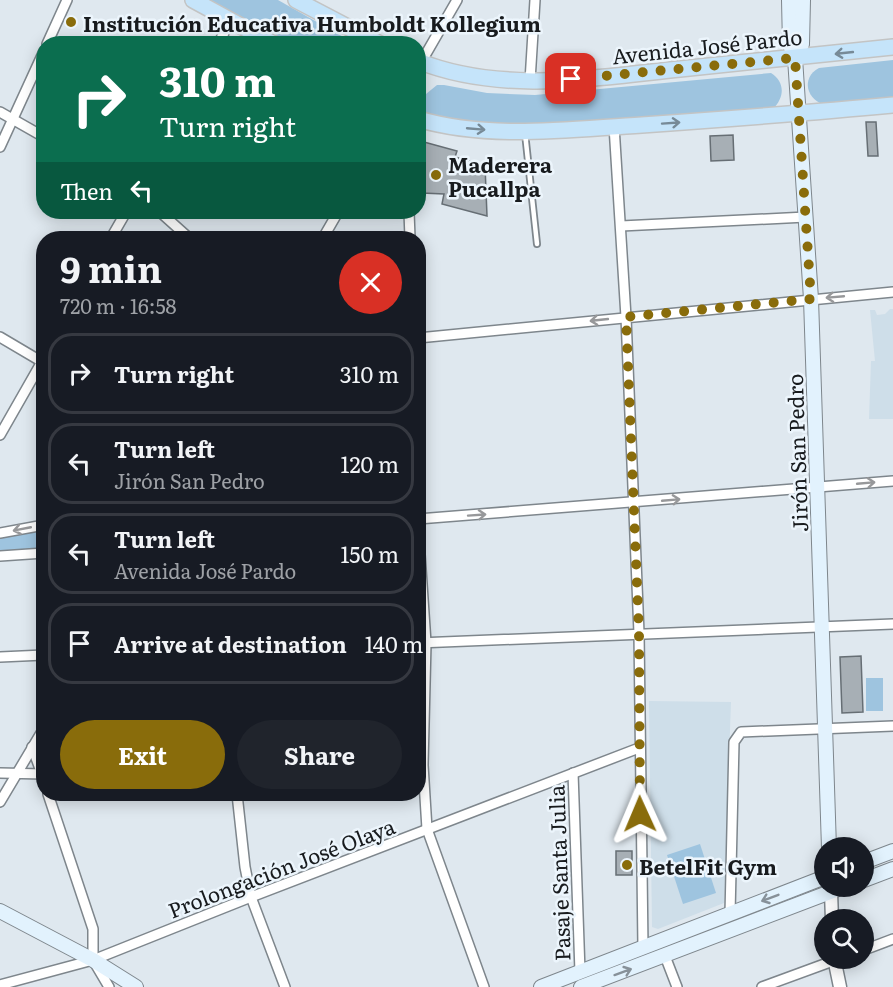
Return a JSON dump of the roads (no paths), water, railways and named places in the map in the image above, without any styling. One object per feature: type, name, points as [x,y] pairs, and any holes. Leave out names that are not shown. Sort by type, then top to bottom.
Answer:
[{"type":"main road","points":[[193,0],[260,36]]},
{"type":"main road","points":[[296,0],[366,36]]},
{"type":"main road","name":"Jirón San Pedro","points":[[789,0],[790,45],[795,58],[811,299],[829,837]]},
{"type":"main road","name":"Jirón San Pedro","points":[[795,58],[802,44],[803,0]]},
{"type":"main road","name":"Avenida José Pardo","points":[[426,65],[491,79],[530,81],[612,76],[893,47]]},
{"type":"main road","points":[[426,121],[470,129],[525,131],[798,114],[893,105]]},
{"type":"main road","points":[[874,858],[893,851]]},
{"type":"main road","points":[[874,876],[893,869]]},
{"type":"main road","points":[[541,987],[814,881]]},
{"type":"main road","points":[[581,987],[814,896]]},
{"type":"main road","points":[[0,911],[93,960],[136,987]]},
{"type":"street","points":[[51,36],[67,0]]},
{"type":"street","points":[[426,51],[457,0]]},
{"type":"street","points":[[530,81],[535,0]]},
{"type":"street","points":[[222,36],[231,20]]},
{"type":"street","points":[[0,147],[36,69]]},
{"type":"street","points":[[0,112],[36,132]]},
{"type":"street","points":[[614,126],[626,317],[639,633],[643,948]]},
{"type":"street","points":[[621,226],[806,217]]},
{"type":"street","points":[[168,219],[181,231]]},
{"type":"street","points":[[426,337],[893,292]]},
{"type":"street","points":[[0,337],[36,357]]},
{"type":"street","points":[[0,435],[36,373]]},
{"type":"street","points":[[426,518],[893,481]]},
{"type":"street","points":[[0,533],[36,526]]},
{"type":"street","points":[[0,556],[36,554]]},
{"type":"street","points":[[426,643],[893,624]]},
{"type":"street","points":[[0,657],[36,655]]},
{"type":"street","points":[[730,914],[736,736],[741,732],[893,726]]},
{"type":"street","points":[[0,802],[36,741]]},
{"type":"street","points":[[32,747],[36,758]]},
{"type":"street","name":"Prolongación José Olaya","points":[[0,985],[93,960],[639,748]]},
{"type":"street","points":[[0,773],[36,775]]},
{"type":"street","name":"Pasaje Santa Julia","points":[[573,773],[580,972]]},
{"type":"street","points":[[50,801],[93,929],[93,960],[109,987]]},
{"type":"street","points":[[238,801],[245,867],[251,897],[285,987]]},
{"type":"street","points":[[424,801],[427,829],[484,987]]},
{"type":"street","points":[[874,946],[893,939]]},
{"type":"street","points":[[665,956],[676,987]]},
{"type":"street","points":[[762,987],[814,968]]},
{"type":"street","points":[[838,969],[840,987]]},
{"type":"lane","points":[[525,131],[537,244]]},
{"type":"place","name":"Institución Educativa Humboldt Kollegium","points":[[71,22]]},
{"type":"place","name":"Maderera Pucallpa","points":[[436,175]]},
{"type":"place","name":"BetelFit Gym","points":[[627,865]]}]
